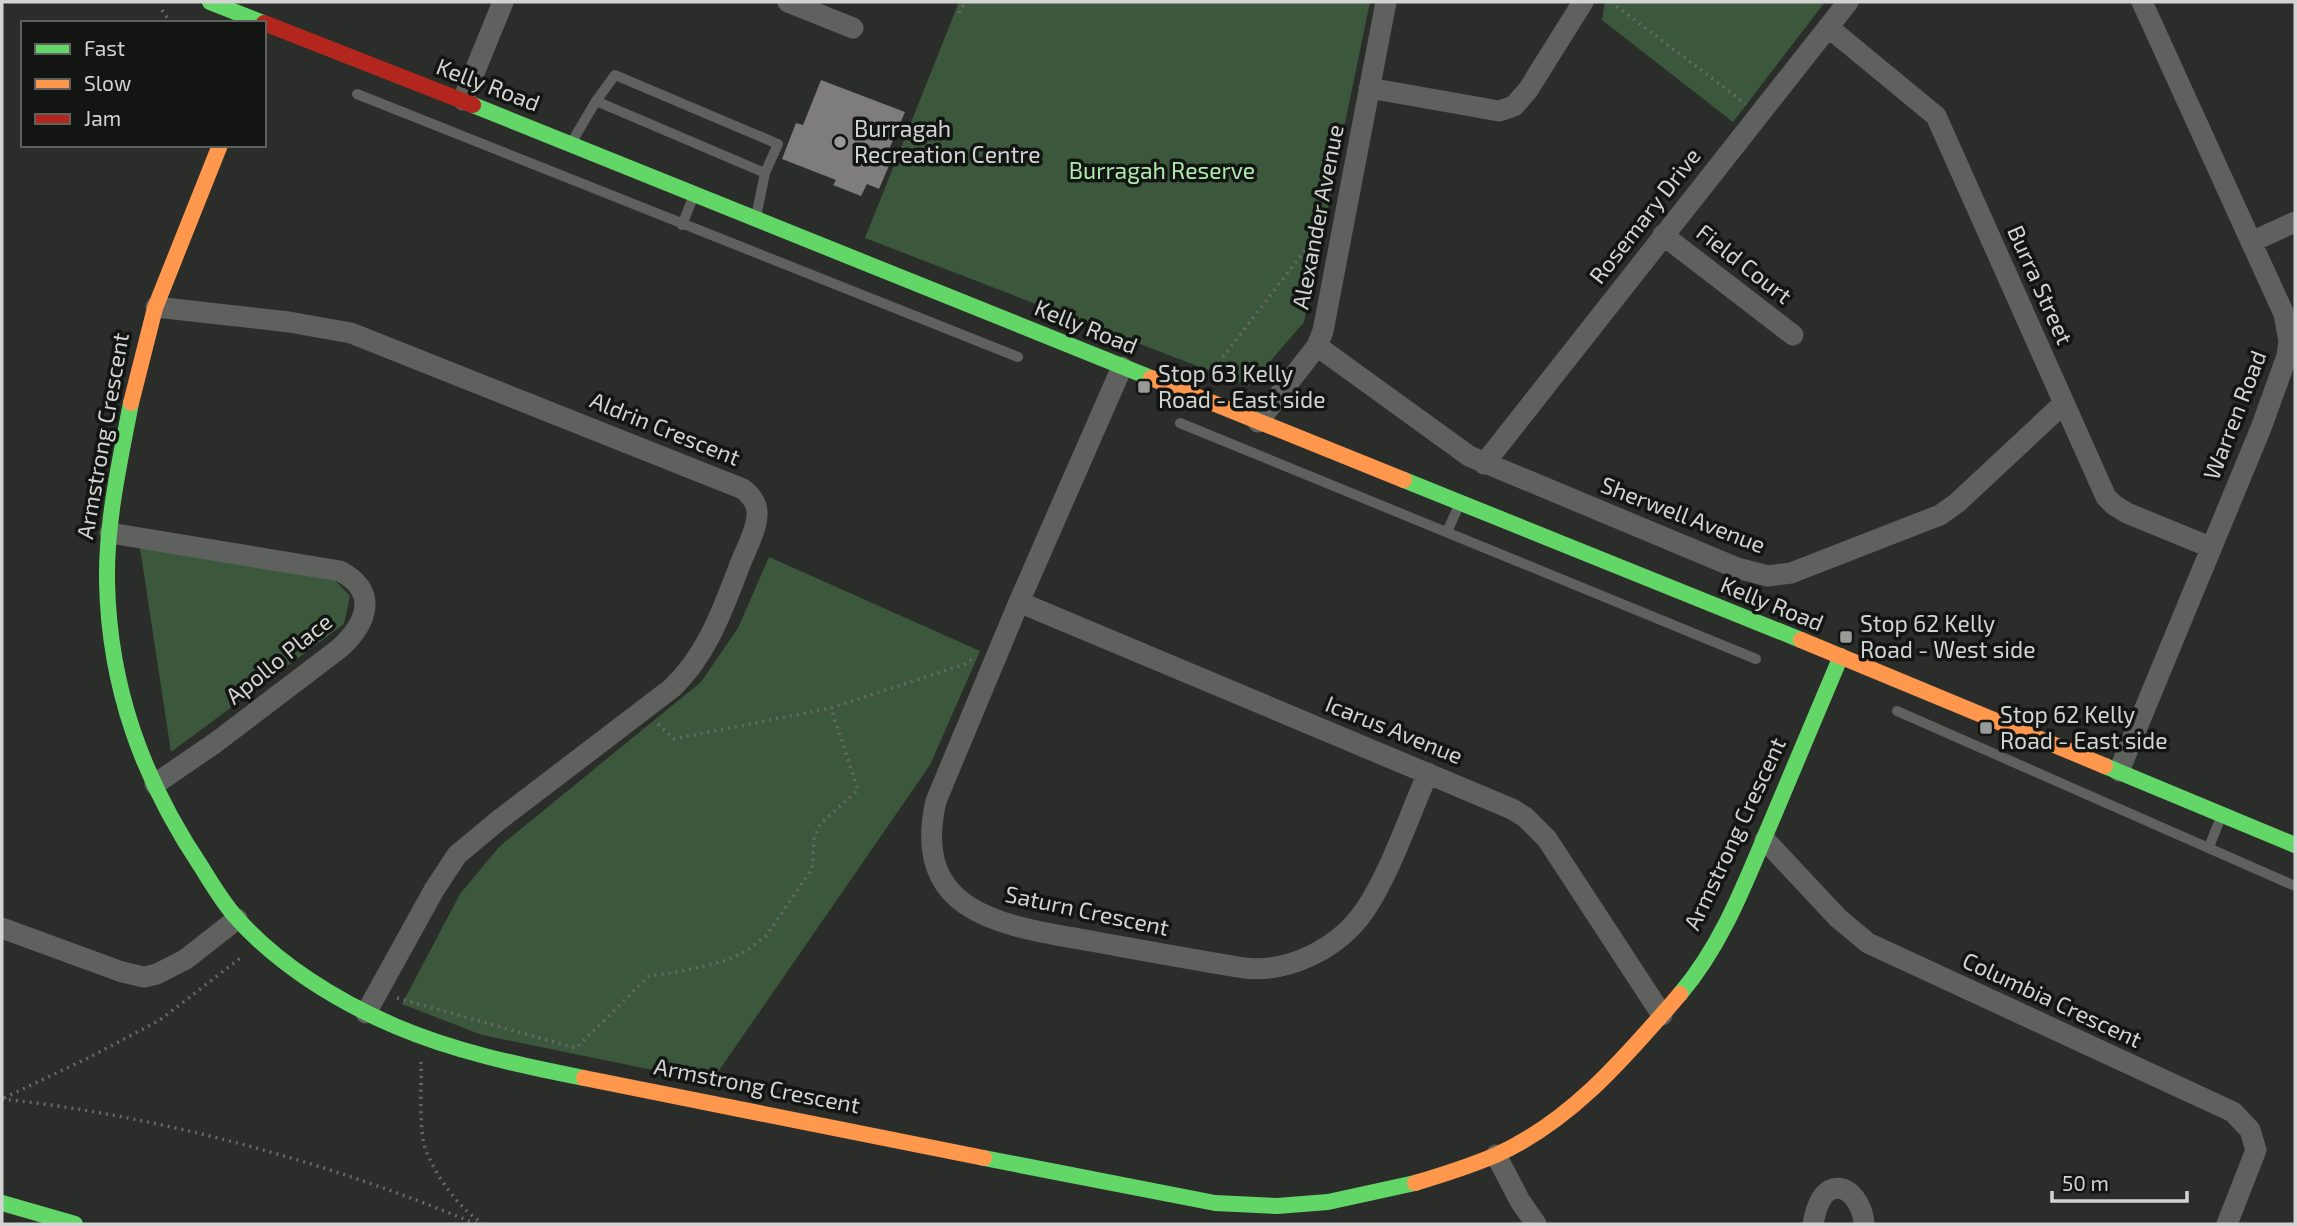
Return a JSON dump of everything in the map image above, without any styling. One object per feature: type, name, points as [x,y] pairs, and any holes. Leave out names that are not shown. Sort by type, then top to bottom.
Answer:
[{"type":"street","name":"Kelly Road","points":[[210,2],[252,21]]},
{"type":"street","points":[[463,100],[503,2]]},
{"type":"street","points":[[788,2],[853,28]]},
{"type":"street","name":"Alexander Avenue","points":[[1258,422],[1317,346],[1323,331],[1386,2]]},
{"type":"street","points":[[1369,88],[1506,110],[1514,106],[1528,90],[1583,2]]},
{"type":"street","name":"Rosemary Drive","points":[[1484,464],[1848,2]]},
{"type":"street","name":"Warren Road","points":[[2119,771],[2282,374],[2289,341],[2284,314],[2142,2]]},
{"type":"street","name":"Kelly Road","points":[[266,27],[571,142],[1841,656],[2295,845]]},
{"type":"street","name":"Burra Street","points":[[1828,27],[1936,116],[2106,496],[2127,513],[2210,547]]},
{"type":"street","name":"Armstrong Crescent","points":[[219,147],[156,307],[126,431],[110,533],[107,579],[116,675],[128,718],[165,806],[199,864],[237,919],[310,979],[366,1013],[421,1039],[500,1061],[1215,1203],[1278,1206],[1328,1202],[1399,1188],[1496,1155],[1538,1131],[1587,1094],[1619,1064],[1690,982],[1724,928],[1765,840],[1841,656]]},
{"type":"street","points":[[2251,242],[2295,222]]},
{"type":"street","name":"Field Court","points":[[1663,235],[1793,335]]},
{"type":"street","name":"Aldrin Crescent","points":[[156,307],[289,322],[351,333],[743,489],[751,495],[756,505],[754,530],[712,632],[689,672],[457,855],[433,890],[366,1013]]},
{"type":"street","name":"Sherwell Avenue","points":[[1317,346],[1444,440],[1484,464],[1759,575],[1778,575],[1802,569],[1940,515],[1957,503],[2064,403]]},
{"type":"street","name":"Saturn Crescent","points":[[1122,367],[1018,603],[936,802],[930,840],[935,867],[951,890],[974,910],[1013,926],[1244,968],[1258,970],[1288,966],[1331,944],[1351,927],[1364,911],[1377,890],[1429,773]]},
{"type":"street","name":"Apollo Place","points":[[110,533],[340,571],[351,576],[364,596],[365,611],[360,624],[353,636],[340,648],[215,743],[155,784]]},
{"type":"street","name":"Icarus Avenue","points":[[1018,603],[1505,805],[1536,827],[1566,867],[1662,1015]]},
{"type":"street","name":"Columbia Crescent","points":[[1765,840],[1838,918],[1868,943],[2233,1112],[2250,1130],[2256,1150],[2227,1224]]},
{"type":"street","points":[[2,928],[122,972],[144,977],[157,974],[186,959],[237,919]]},
{"type":"street","points":[[1496,1155],[1520,1201],[1536,1224]]},
{"type":"street","points":[[1813,1224],[1824,1196],[1830,1190],[1837,1189],[1846,1191],[1861,1206],[1864,1224]]},
{"type":"street","points":[[2,1203],[75,1224]]},
{"type":"lane","points":[[571,142],[615,75],[778,144],[765,173],[756,219]]},
{"type":"lane","points":[[357,94],[1018,357]]},
{"type":"lane","points":[[596,102],[765,173]]},
{"type":"lane","points":[[682,225],[694,194]]},
{"type":"lane","points":[[1180,423],[1756,659]]},
{"type":"lane","points":[[1447,532],[1460,502]]},
{"type":"lane","points":[[1897,711],[2295,886]]},
{"type":"lane","points":[[2209,847],[2222,814]]},
{"type":"path","points":[[959,13],[965,2]]},
{"type":"path","points":[[1611,2],[1760,114]]},
{"type":"path","points":[[162,10],[170,21]]},
{"type":"path","points":[[1210,374],[1324,225]]},
{"type":"path","points":[[643,710],[674,739],[831,708],[965,664],[1002,643]]},
{"type":"path","points":[[397,998],[576,1048],[649,976],[691,970],[724,961],[745,951],[766,936],[812,869],[814,839],[820,824],[858,790],[831,708]]},
{"type":"path","points":[[2,1099],[160,1020],[261,941]]},
{"type":"path","points":[[421,1039],[422,1119],[426,1149],[457,1201],[484,1224]]},
{"type":"path","points":[[2,1099],[121,1117],[291,1158],[477,1224]]},
{"type":"green space","name":"Burragah Reserve","points":[[959,2],[1370,2],[1304,322],[1249,386],[865,238]]},
{"type":"green space","points":[[1605,2],[1825,2],[1733,122],[1602,20]]},
{"type":"green space","points":[[140,548],[333,578],[350,596],[344,624],[171,752]]},
{"type":"green space","points":[[769,557],[980,651],[930,765],[711,1082],[482,1035],[402,1004],[460,894],[500,846],[701,682],[738,628]]},
{"type":"building","name":"Burragah Recreation Centre","points":[[821,80],[905,112],[885,159],[891,161],[879,189],[867,184],[861,196],[833,185],[836,180],[782,159],[796,123],[803,125]]},
{"type":"traffic: fast","points":[[210,2],[258,21]]},
{"type":"traffic: fast","points":[[473,105],[1151,378]]},
{"type":"traffic: fast","points":[[131,403],[114,492],[107,559],[109,620],[114,659],[122,696],[147,767],[181,835],[217,892],[235,916],[270,950],[309,980],[351,1005],[395,1026],[464,1050],[584,1078]]},
{"type":"traffic: fast","points":[[1404,480],[1801,640]]},
{"type":"traffic: fast","points":[[1680,994],[1720,936],[1750,872],[1841,656]]},
{"type":"traffic: fast","points":[[2105,766],[2295,845]]},
{"type":"traffic: fast","points":[[984,1158],[1215,1203],[1277,1206],[1328,1202],[1415,1183]]},
{"type":"traffic: fast","points":[[2,1203],[75,1224]]},
{"type":"traffic: slow","points":[[131,403],[155,308],[219,147]]},
{"type":"traffic: slow","points":[[1151,378],[1404,480]]},
{"type":"traffic: slow","points":[[1801,640],[2105,766]]},
{"type":"traffic: slow","points":[[1415,1183],[1496,1155],[1549,1124],[1597,1085],[1680,994]]},
{"type":"traffic: slow","points":[[584,1078],[984,1158]]},
{"type":"traffic: jam","points":[[266,24],[473,105]]},
{"type":"place","name":"Burragah Recreation Centre","points":[[840,142]]},
{"type":"place","name":"Stop 63 Kelly Road - East side","points":[[1144,387]]},
{"type":"place","name":"Stop 62 Kelly Road - West side","points":[[1846,637]]},
{"type":"place","name":"Stop 62 Kelly Road - East side","points":[[1986,728]]}]
